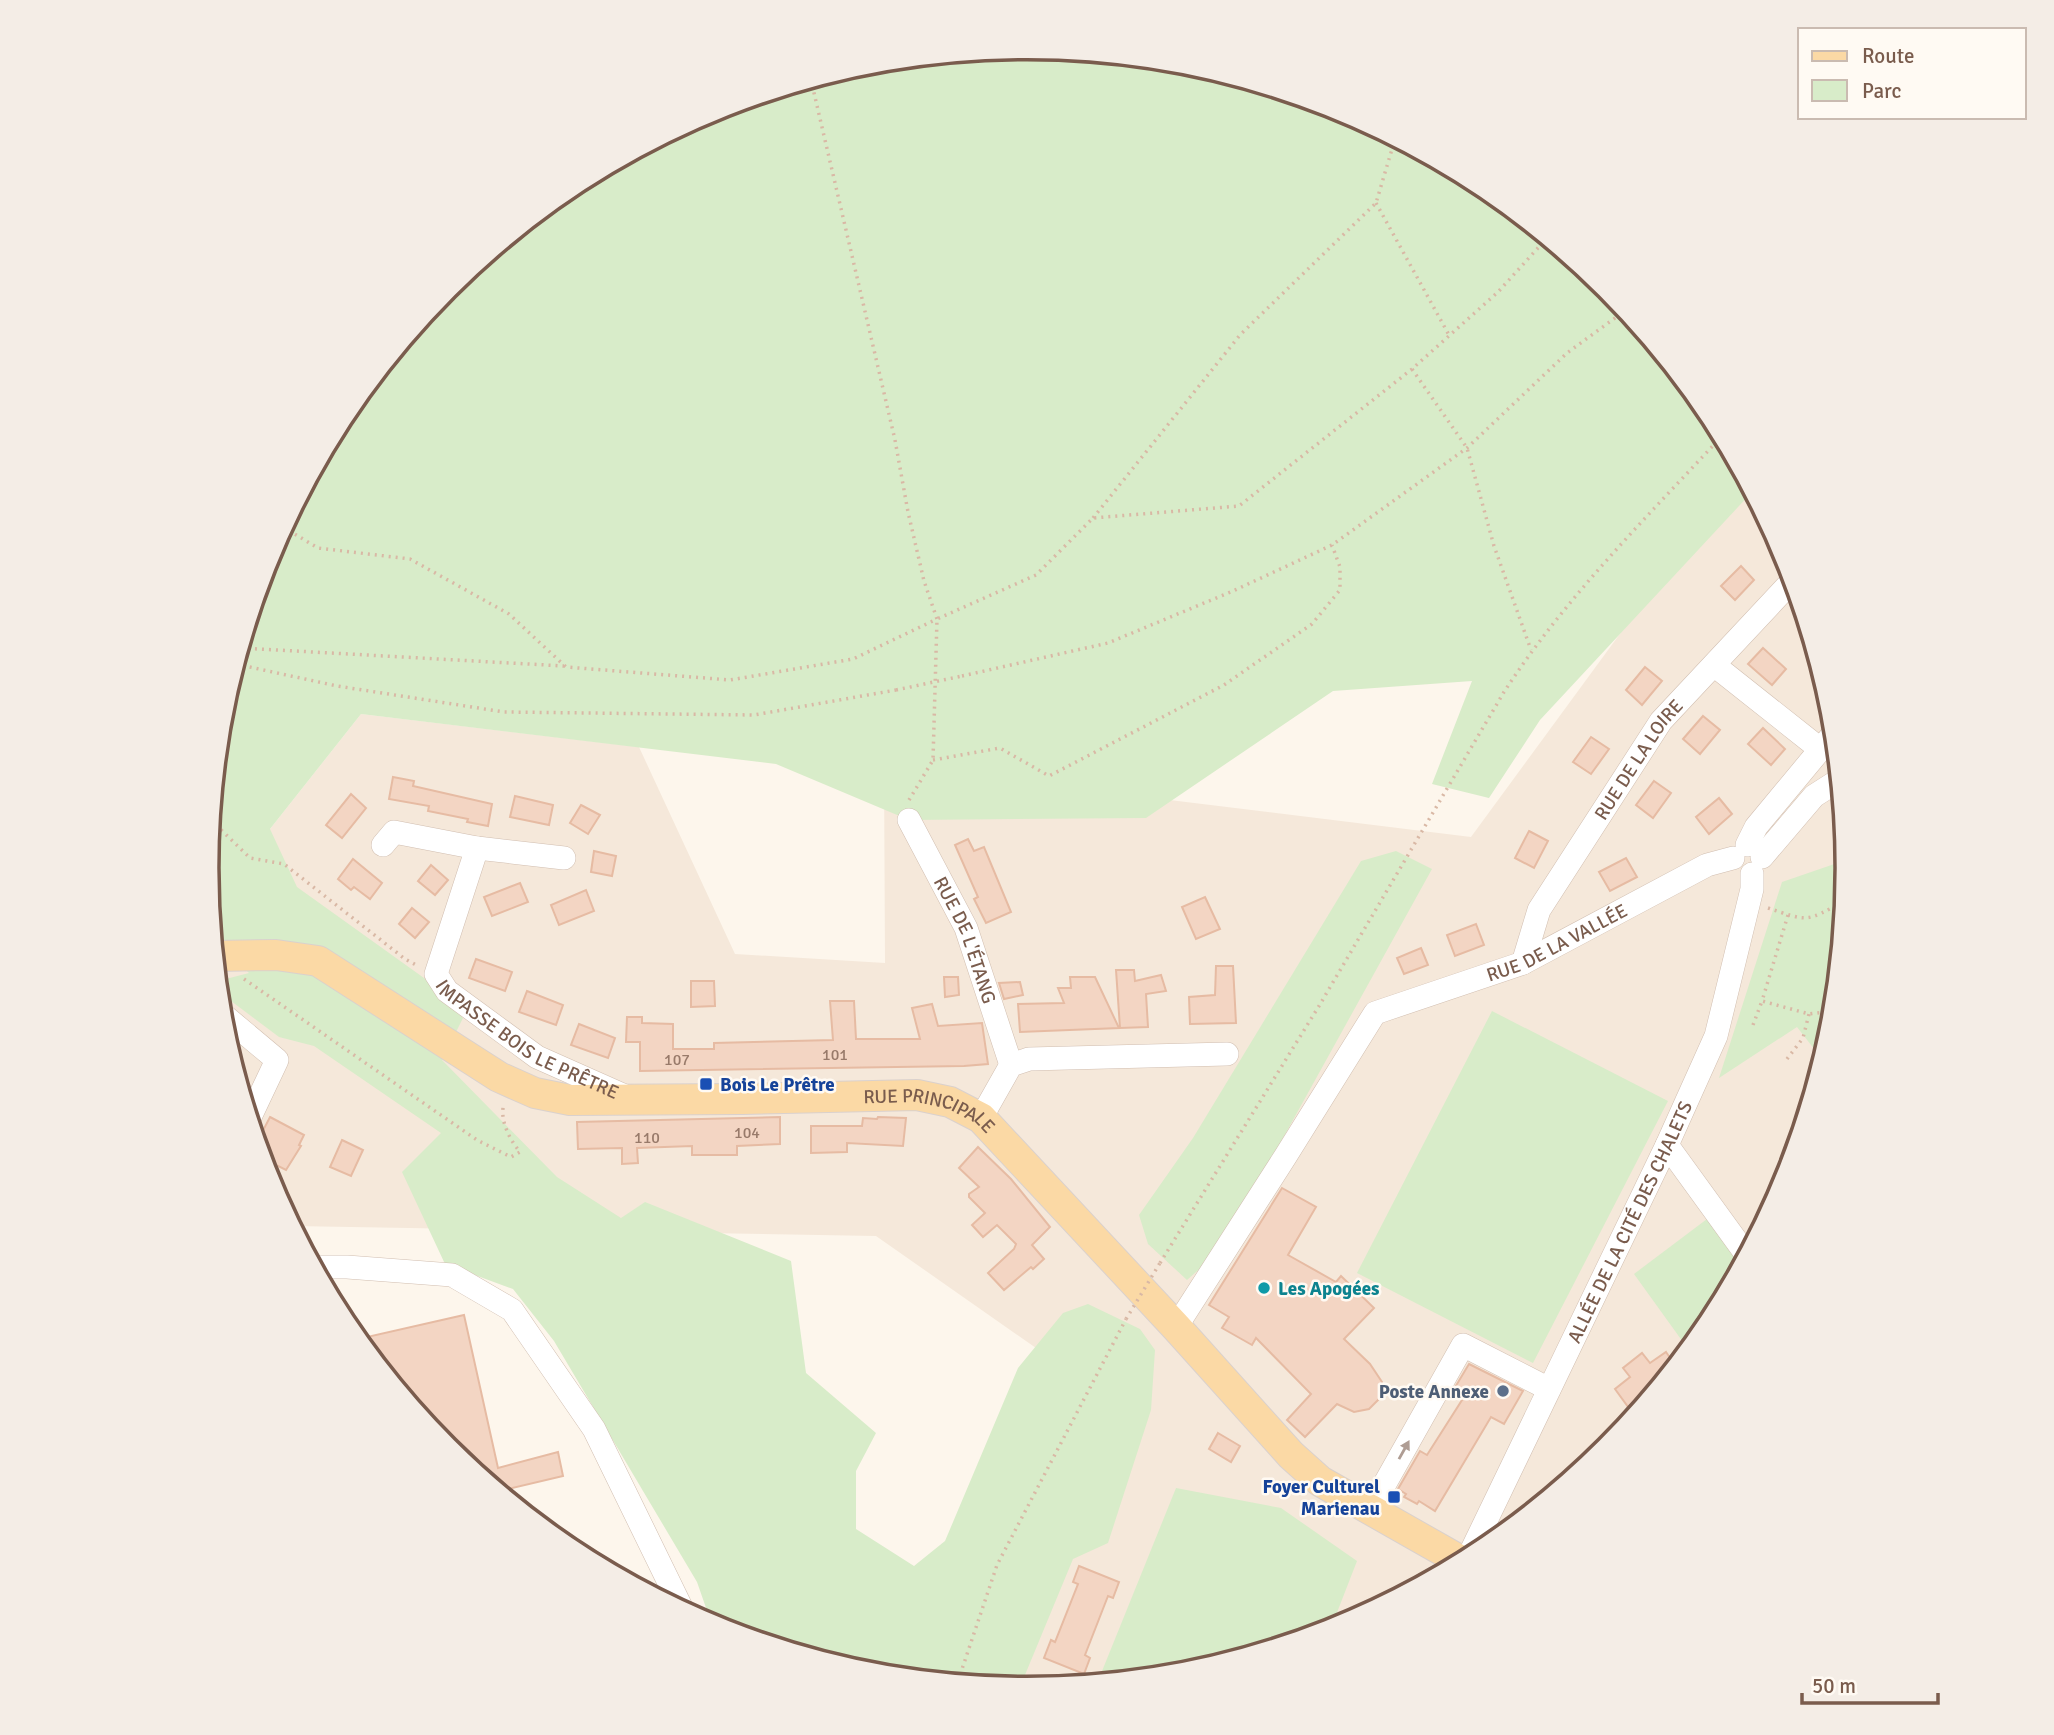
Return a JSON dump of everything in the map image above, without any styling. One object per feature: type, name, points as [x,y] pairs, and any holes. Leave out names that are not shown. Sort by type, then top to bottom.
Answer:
[{"type":"main road","name":"RUE PRINCIPALE","points":[[224,956],[276,955],[318,961],[511,1082],[535,1093],[570,1100],[917,1095],[950,1102],[981,1118],[1291,1455],[1320,1481],[1450,1555]]},
{"type":"street","name":"RUE DE LA LOIRE","points":[[1523,963],[1539,910],[1661,722],[1785,589]]},
{"type":"street","points":[[1714,665],[1824,739]]},
{"type":"street","points":[[1749,859],[1756,827],[1825,744]]},
{"type":"street","points":[[1749,859],[1814,796],[1830,786]]},
{"type":"street","name":"RUE DE L'ÉTANG","points":[[909,820],[966,928],[1011,1065]]},
{"type":"street","points":[[383,845],[394,832],[477,848],[564,858]]},
{"type":"street","name":"IMPASSE BOIS LE PRÊTRE","points":[[477,848],[436,974],[447,992],[537,1057],[630,1098]]},
{"type":"street","name":"RUE DE LA VALLÉE","points":[[1176,1327],[1375,1013],[1523,963],[1707,865],[1749,859]]},
{"type":"street","name":"ALLÉE DE LA CITÉ DES CHALETS","points":[[1478,1538],[1667,1145],[1716,1036],[1749,901],[1749,859]]},
{"type":"street","points":[[235,1025],[277,1060],[256,1105]]},
{"type":"street","points":[[981,1118],[1011,1065],[1029,1059],[1227,1054]]},
{"type":"street","points":[[1667,1145],[1741,1246]]},
{"type":"street","points":[[325,1267],[452,1275],[512,1310],[594,1429],[675,1594]]},
{"type":"street","points":[[1370,1510],[1463,1345],[1549,1389]]},
{"type":"path","points":[[813,88],[895,440],[924,581],[937,619],[933,760],[905,808],[909,820]]},
{"type":"path","points":[[250,649],[566,667],[730,680],[853,659],[1036,575],[1093,518],[1240,335],[1376,203],[1392,148]]},
{"type":"path","points":[[1376,203],[1449,335]]},
{"type":"path","points":[[1093,518],[1239,506],[1412,369],[1498,292],[1541,244]]},
{"type":"path","points":[[245,666],[337,686],[504,712],[754,715],[896,690],[1108,643],[1233,592],[1332,545],[1467,448],[1567,353],[1617,317]]},
{"type":"path","points":[[1412,369],[1467,448],[1494,546],[1531,650]]},
{"type":"path","points":[[961,1673],[997,1565],[1126,1319],[1319,1006],[1504,692],[1531,650],[1596,572],[1715,444]]},
{"type":"path","points":[[292,532],[318,548],[410,559],[509,614],[566,667]]},
{"type":"path","points":[[933,760],[1000,748],[1049,776],[1224,685],[1312,624],[1340,590],[1340,567],[1332,545]]},
{"type":"path","points":[[220,829],[250,858],[284,864],[405,960],[436,974]]},
{"type":"path","points":[[1749,901],[1799,919],[1814,918],[1834,907]]},
{"type":"path","points":[[1753,1025],[1788,915]]},
{"type":"path","points":[[244,979],[477,1140],[511,1157],[520,1152],[509,1140],[502,1110],[511,1082]]},
{"type":"path","points":[[1762,1001],[1809,1014],[1821,1012]]},
{"type":"path","points":[[1787,1059],[1803,1038],[1809,1014]]},
{"type":"shaded area","points":[[1734,478],[1773,558],[1807,658],[1828,762],[1835,868],[1828,973],[1807,1077],[1773,1177],[1727,1272],[1668,1359],[1598,1439],[1519,1509],[1431,1567],[1336,1614],[1287,1633],[1185,1660],[1080,1674],[1010,1675],[1126,1411],[876,1236],[303,1226],[262,1127],[247,1077],[226,973],[221,920],[220,835],[270,829],[361,714],[639,747],[735,954],[885,963],[884,765],[1471,837]]},
{"type":"green space","points":[[974,61],[1080,61],[1185,75],[1287,102],[1336,121],[1431,168],[1519,226],[1560,260],[1598,296],[1668,376],[1699,419],[1746,499],[1540,720],[1489,798],[1432,784],[1472,681],[1333,691],[1146,818],[909,820],[776,764],[361,714],[270,829],[297,887],[424,978],[463,1018],[442,1060],[557,1177],[621,1218],[645,1202],[791,1261],[806,1373],[876,1433],[856,1471],[856,1529],[914,1566],[945,1541],[1018,1368],[1063,1313],[1088,1304],[1140,1329],[1155,1350],[1151,1410],[1108,1543],[1073,1559],[1025,1676],[922,1669],[869,1660],[767,1633],[706,1609],[697,1582],[554,1341],[513,1289],[445,1264],[402,1172],[441,1133],[314,1046],[279,1037],[231,1001],[227,979],[249,973],[224,949],[219,868],[226,762],[247,658],[262,608],[302,510],[327,463],[386,376],[420,335],[456,296],[535,226],[623,168],[718,121],[767,102],[869,75],[922,66]]},
{"type":"green space","points":[[1396,851],[1432,869],[1221,1250],[1187,1280],[1148,1244],[1139,1215],[1193,1138],[1361,861]]},
{"type":"green space","points":[[1835,864],[1828,973],[1814,1048],[1797,1027],[1719,1078],[1782,882]]},
{"type":"green space","points":[[1492,1011],[1668,1101],[1533,1363],[1357,1273]]},
{"type":"green space","points":[[1711,1216],[1737,1252],[1682,1340],[1634,1274]]},
{"type":"green space","points":[[1176,1488],[1281,1508],[1357,1561],[1336,1614],[1287,1633],[1236,1648],[1185,1660],[1102,1672]]},
{"type":"building","points":[[1741,566],[1754,580],[1735,600],[1721,586]]},
{"type":"building","points":[[1763,648],[1786,669],[1772,685],[1748,664]]},
{"type":"building","points":[[1645,667],[1662,681],[1642,705],[1626,690]]},
{"type":"building","points":[[1703,716],[1720,730],[1700,754],[1683,739]]},
{"type":"building","points":[[1763,728],[1785,749],[1771,765],[1748,744]]},
{"type":"building","points":[[1591,737],[1609,749],[1591,774],[1573,762]]},
{"type":"building","points":[[393,777],[414,781],[413,786],[492,804],[488,826],[428,811],[429,806],[389,799]]},
{"type":"building","points":[[1654,781],[1671,793],[1653,818],[1636,805]]},
{"type":"building","points":[[351,794],[366,808],[342,838],[326,825]]},
{"type":"building","points":[[515,796],[553,805],[549,825],[510,817]]},
{"type":"building","points":[[1719,798],[1732,814],[1709,834],[1696,817]]},
{"type":"building","points":[[581,805],[600,815],[588,834],[570,823]]},
{"type":"building","points":[[1529,831],[1548,841],[1534,868],[1515,858]]},
{"type":"building","points":[[968,839],[974,851],[984,847],[1011,912],[986,923],[974,899],[978,897],[955,845]]},
{"type":"building","points":[[594,851],[616,856],[612,876],[591,872]]},
{"type":"building","points":[[1626,858],[1637,877],[1610,891],[1599,872]]},
{"type":"building","points":[[353,859],[382,883],[370,899],[354,887],[351,890],[338,879]]},
{"type":"building","points":[[431,865],[448,880],[435,895],[418,881]]},
{"type":"building","points":[[520,883],[528,902],[492,916],[484,897]]},
{"type":"building","points":[[586,890],[594,911],[559,925],[551,905]]},
{"type":"building","points":[[1205,897],[1220,929],[1196,939],[1182,907]]},
{"type":"building","points":[[412,908],[429,922],[415,938],[399,924]]},
{"type":"building","points":[[1476,924],[1484,945],[1455,956],[1447,935]]},
{"type":"building","points":[[1421,948],[1428,965],[1404,974],[1397,958]]},
{"type":"building","points":[[476,959],[512,972],[505,991],[469,978]]},
{"type":"building","points":[[1216,966],[1233,966],[1236,1023],[1190,1024],[1189,997],[1215,995]]},
{"type":"building","points":[[1116,970],[1134,970],[1135,981],[1161,975],[1166,991],[1146,994],[1148,1027],[1120,1028]]},
{"type":"building","points":[[944,977],[958,977],[959,995],[945,997]]},
{"type":"building","points":[[1070,977],[1095,977],[1119,1028],[1020,1032],[1018,1004],[1064,1003],[1058,988],[1071,988]]},
{"type":"building","points":[[691,981],[714,981],[715,1006],[691,1007]]},
{"type":"building","points":[[1020,982],[1023,995],[1004,999],[999,983]]},
{"type":"building","points":[[527,991],[563,1005],[556,1025],[519,1012]]},
{"type":"building","points":[[830,1001],[854,1001],[856,1039],[920,1039],[912,1008],[932,1004],[938,1026],[982,1023],[988,1064],[640,1071],[640,1042],[626,1042],[627,1017],[642,1017],[642,1023],[673,1024],[673,1049],[714,1049],[714,1043],[833,1040]]},
{"type":"building","points":[[579,1024],[615,1038],[608,1058],[571,1045]]},
{"type":"building","points":[[270,1117],[304,1135],[299,1145],[301,1146],[286,1170],[277,1165],[263,1130]]},
{"type":"building","points":[[780,1117],[780,1144],[737,1146],[737,1155],[692,1155],[692,1146],[637,1148],[638,1163],[622,1164],[622,1148],[578,1149],[577,1122]]},
{"type":"building","points":[[863,1118],[906,1118],[903,1146],[847,1143],[847,1152],[811,1153],[811,1126],[862,1126]]},
{"type":"building","points":[[342,1140],[363,1150],[351,1176],[330,1167]]},
{"type":"building","points":[[978,1147],[1011,1179],[1050,1227],[1032,1245],[1044,1259],[1004,1290],[988,1273],[1016,1244],[997,1225],[983,1237],[972,1225],[985,1213],[969,1197],[969,1194],[979,1187],[959,1168]]},
{"type":"building","name":"Les Apogées","points":[[1282,1188],[1316,1207],[1288,1255],[1336,1282],[1341,1276],[1374,1308],[1344,1339],[1370,1364],[1382,1382],[1380,1398],[1369,1409],[1354,1412],[1337,1404],[1305,1437],[1287,1420],[1311,1394],[1256,1338],[1252,1345],[1222,1328],[1229,1317],[1209,1305]]},
{"type":"building","points":[[464,1315],[498,1468],[558,1452],[563,1476],[510,1489],[456,1439],[420,1400],[370,1336]]},
{"type":"building","points":[[1666,1352],[1669,1357],[1628,1407],[1615,1389],[1630,1377],[1623,1368],[1642,1353],[1650,1363]]},
{"type":"building","points":[[1469,1364],[1523,1391],[1504,1424],[1491,1417],[1435,1511],[1419,1501],[1417,1504],[1404,1497],[1406,1494],[1398,1489],[1420,1451],[1427,1455],[1462,1400],[1451,1394]]},
{"type":"building","points":[[1218,1433],[1240,1446],[1231,1462],[1209,1449]]},
{"type":"building","points":[[1079,1566],[1119,1582],[1113,1598],[1108,1596],[1085,1655],[1090,1658],[1084,1674],[1044,1658],[1051,1640],[1055,1642],[1078,1584],[1073,1582]]},
{"type":"place","name":"Bois Le Prêtre","points":[[706,1084]]},
{"type":"place","name":"Les Apogées","points":[[1264,1288]]},
{"type":"place","name":"Poste Annexe","points":[[1503,1391]]},
{"type":"place","name":"Foyer Culturel Marienau","points":[[1394,1497]]}]
